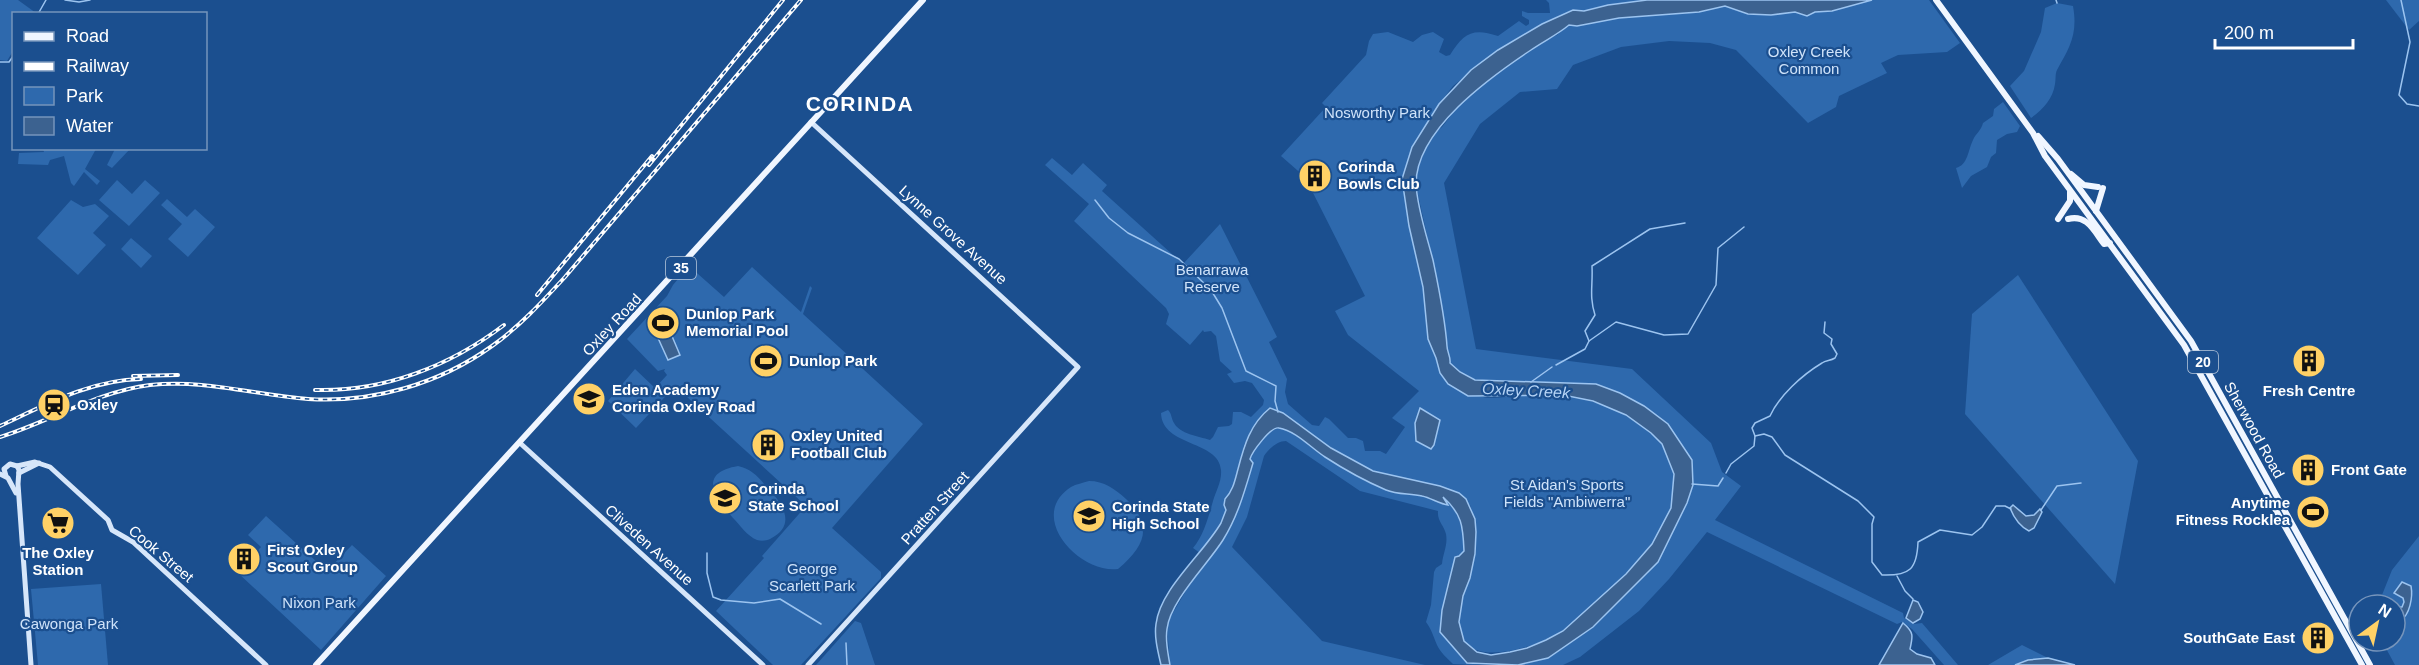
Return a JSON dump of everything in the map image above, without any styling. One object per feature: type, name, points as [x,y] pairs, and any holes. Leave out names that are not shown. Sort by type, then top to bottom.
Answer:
[{"type":"main road","name":"Oxley Road","points":[[316,665],[923,0]]},
{"type":"main road","name":"Sherwood Road","points":[[1936,0],[2026,124],[2045,156],[2184,345],[2362,665]]},
{"type":"main road","name":"Sherwood Road","points":[[2032,133],[2048,147],[2191,341],[2370,665]]},
{"type":"main road","points":[[2067,172],[2084,185],[2100,187],[2096,211]]},
{"type":"main road","points":[[2058,219],[2070,201],[2069,189]]},
{"type":"main road","points":[[2068,219],[2078,217],[2087,221],[2104,244],[2110,243]]},
{"type":"street","name":"Lynne Grove Avenue","points":[[811,122],[1078,367]]},
{"type":"street","name":"Pratten Street","points":[[808,665],[1078,367]]},
{"type":"street","name":"Cliveden Avenue","points":[[520,443],[763,665]]},
{"type":"street","points":[[19,506],[15,488],[5,476],[3,467],[10,464],[17,466],[31,462],[40,463]]},
{"type":"street","points":[[5,476],[13,479],[40,463]]},
{"type":"street","name":"Cook Street","points":[[40,463],[54,470],[108,520],[112,530],[125,536],[266,665]]},
{"type":"street","points":[[17,466],[31,665]]},
{"type":"green space","points":[[0,0],[18,0],[35,12],[12,12],[12,53],[7,61],[0,60]]},
{"type":"green space","points":[[1546,0],[1647,0],[1584,11],[1573,10],[1542,24],[1498,50],[1453,86],[1439,104],[1412,147],[1402,179],[1409,226],[1423,287],[1428,339],[1440,373],[1479,396],[1488,398],[1557,396],[1589,401],[1620,412],[1655,437],[1664,449],[1672,467],[1675,487],[1672,506],[1653,543],[1624,575],[1570,625],[1552,637],[1526,647],[1484,652],[1473,649],[1465,642],[1460,632],[1462,598],[1475,555],[1476,530],[1470,505],[1440,486],[1373,471],[1331,448],[1283,413],[1251,430],[1244,445],[1227,510],[1200,553],[1193,548],[1205,526],[1220,482],[1221,470],[1218,460],[1211,453],[1171,432],[1164,424],[1161,413],[1168,410],[1180,430],[1210,440],[1218,427],[1232,424],[1233,412],[1241,412],[1251,417],[1263,405],[1264,400],[1252,383],[1245,381],[1234,383],[1227,374],[1232,372],[1220,361],[1216,336],[1211,331],[1204,332],[1203,330],[1190,345],[1166,324],[1169,314],[1166,308],[1074,221],[1089,204],[1045,165],[1052,158],[1072,175],[1083,163],[1107,185],[1102,191],[1183,264],[1220,224],[1277,337],[1269,342],[1287,379],[1285,392],[1288,404],[1312,425],[1319,426],[1325,417],[1348,438],[1363,441],[1365,451],[1380,451],[1386,454],[1405,427],[1392,418],[1419,391],[1348,335],[1335,311],[1365,296],[1305,177],[1281,156],[1326,107],[1322,103],[1366,55],[1373,34],[1388,32],[1413,42],[1422,35],[1433,32],[1444,39],[1439,52],[1446,56],[1450,55],[1459,42],[1469,34],[1481,32],[1498,36],[1519,21],[1526,26],[1529,20],[1522,16],[1522,11],[1550,13],[1549,3]]},
{"type":"green space","name":"Oxley Creek Common","points":[[1872,0],[1929,0],[1960,43],[1947,52],[1898,55],[1881,63],[1887,73],[1839,96],[1836,107],[1808,123],[1736,50],[1710,43],[1669,41],[1621,47],[1573,65],[1557,89],[1520,92],[1480,124],[1444,183],[1476,349],[1632,369],[1711,443],[1722,472],[1741,486],[1715,520],[1903,613],[1904,618],[1914,624],[1922,623],[1958,665],[1944,665],[1912,629],[1902,622],[1897,624],[1707,532],[1669,579],[1639,611],[1580,657],[1563,665],[1518,665],[1549,658],[1593,627],[1658,562],[1687,503],[1692,460],[1620,393],[1596,384],[1475,380],[1460,372],[1450,363],[1439,289],[1416,186],[1418,167],[1432,134],[1442,127],[1456,109],[1480,87],[1545,40],[1557,35],[1569,24],[1577,26],[1619,18],[1699,11],[1725,6],[1748,14],[1832,11]]},
{"type":"green space","points":[[2386,0],[2419,0],[2419,21],[2409,30]]},
{"type":"green space","points":[[2057,3],[2073,6],[2074,32],[2056,72],[2050,99],[2031,118],[2010,86],[2024,71],[2041,32],[2045,8]]},
{"type":"green space","points":[[2003,102],[2020,126],[2017,132],[2007,134],[1997,140],[1996,153],[1991,157],[1987,167],[1971,176],[1962,188],[1956,168],[1963,164],[1983,123],[1993,116],[1994,109]]},
{"type":"green space","points":[[43,150],[95,150],[85,169],[100,181],[97,185],[84,172],[74,186],[71,183],[64,156],[50,160],[48,165],[18,164],[19,153],[44,152]]},
{"type":"green space","points":[[114,150],[129,150],[112,168],[107,165]]},
{"type":"green space","points":[[117,180],[132,194],[145,180],[160,193],[129,226],[99,200]]},
{"type":"green space","points":[[167,199],[187,217],[195,209],[215,227],[188,257],[168,239],[182,224],[161,205]]},
{"type":"green space","points":[[71,200],[83,207],[95,204],[109,216],[93,233],[106,245],[78,275],[37,238]]},
{"type":"green space","points":[[131,238],[152,256],[141,268],[121,249]]},
{"type":"green space","name":"Dunlop Park","points":[[689,266],[724,297],[752,267],[801,312],[810,286],[812,288],[803,314],[923,424],[832,528],[881,572],[881,578],[801,665],[773,665],[716,611],[764,558],[762,556],[806,506],[675,386],[636,428],[608,401],[635,369],[655,388],[667,375],[665,369],[658,371],[627,339],[667,296]]},
{"type":"green space","points":[[2018,275],[2138,461],[2115,584],[1965,414],[1972,314]]},
{"type":"green space","points":[[1278,427],[1292,432],[1365,481],[1386,490],[1401,494],[1414,493],[1447,504],[1442,496],[1448,503],[1459,521],[1464,551],[1459,557],[1440,632],[1467,663],[1479,665],[1453,664],[1438,648],[1426,622],[1431,605],[1434,572],[1442,564],[1446,542],[1446,534],[1438,511],[1360,491],[1286,441],[1279,442],[1264,456],[1247,517],[1232,547],[1322,641],[1425,665],[1170,665],[1167,627],[1171,616],[1187,589],[1223,540],[1252,451],[1273,429]]},
{"type":"green space","points":[[738,466],[751,471],[758,477],[773,493],[785,514],[783,527],[779,533],[768,540],[759,540],[750,536],[726,510],[716,495],[713,487],[717,474],[725,469]]},
{"type":"green space","points":[[1089,481],[1104,484],[1118,492],[1135,509],[1143,527],[1140,544],[1118,569],[1103,568],[1074,553],[1063,541],[1056,527],[1054,513],[1058,499],[1071,487]]},
{"type":"green space","name":"Nixon Park","points":[[266,516],[327,571],[352,545],[386,576],[321,650],[238,573],[261,547],[248,535]]},
{"type":"green space","points":[[2419,536],[2419,665],[2395,665],[2388,653],[2407,653],[2407,593],[2383,593],[2392,570]]},
{"type":"green space","name":"Cawonga Park","points":[[101,584],[108,665],[38,665],[31,589]]},
{"type":"green space","points":[[855,621],[861,623],[875,665],[816,665]]},
{"type":"green space","points":[[2022,645],[2048,658],[2029,660],[2015,665],[1988,665]]},
{"type":"water","name":"Oxley Creek","points":[[1647,0],[1872,0],[1832,11],[1815,12],[1807,16],[1795,12],[1771,15],[1748,14],[1725,6],[1699,12],[1619,18],[1577,26],[1569,25],[1495,75],[1458,107],[1441,125],[1428,144],[1419,164],[1416,184],[1420,212],[1440,292],[1450,363],[1460,372],[1475,380],[1596,384],[1620,393],[1644,406],[1668,424],[1692,460],[1693,485],[1687,503],[1658,562],[1593,627],[1548,658],[1518,665],[1467,663],[1440,632],[1442,610],[1455,557],[1464,551],[1462,527],[1454,509],[1443,497],[1448,505],[1422,496],[1395,493],[1378,487],[1333,462],[1297,436],[1276,428],[1262,440],[1251,456],[1253,463],[1247,483],[1228,531],[1175,607],[1166,634],[1170,665],[1161,665],[1156,634],[1159,611],[1174,585],[1221,523],[1226,510],[1225,499],[1233,485],[1249,436],[1257,421],[1270,408],[1283,413],[1331,448],[1373,471],[1440,486],[1459,493],[1466,499],[1475,519],[1475,554],[1463,596],[1459,622],[1464,641],[1477,652],[1491,655],[1527,648],[1563,631],[1626,574],[1652,544],[1671,508],[1674,474],[1662,444],[1651,433],[1626,415],[1593,401],[1563,395],[1468,396],[1448,384],[1440,373],[1428,339],[1423,287],[1409,226],[1402,179],[1412,147],[1439,104],[1471,70],[1498,50],[1542,24],[1573,10],[1584,11]]},
{"type":"water","points":[[666,322],[680,355],[668,360],[653,327]]},
{"type":"water","points":[[1420,408],[1440,420],[1431,449],[1416,441],[1415,423]]},
{"type":"water","points":[[2013,505],[2026,516],[2034,515],[2040,509],[2042,512],[2034,528],[2029,531],[2020,524],[2010,508]]},
{"type":"water","points":[[2402,582],[2411,586],[2412,595],[2407,612],[2407,593],[2394,593]]},
{"type":"water","points":[[1913,600],[1918,602],[1923,612],[1920,619],[1913,623],[1906,618]]},
{"type":"water","points":[[1903,623],[1912,634],[1910,649],[1917,654],[1931,658],[1935,665],[1879,665]]},
{"type":"water","points":[[2048,658],[2075,665],[2015,665],[2028,660]]},
{"type":"waterway","points":[[39,12],[46,0]]},
{"type":"waterway","points":[[65,0],[79,2],[90,0]]},
{"type":"waterway","points":[[2401,0],[2410,42],[2399,95],[2407,104],[2419,106]]},
{"type":"waterway","points":[[0,62],[9,62],[12,58]]},
{"type":"waterway","points":[[1095,200],[1109,218],[1128,233],[1179,259],[1211,290],[1222,308],[1246,371],[1276,386],[1275,401],[1278,412]]},
{"type":"waterway","points":[[1589,341],[1585,331],[1595,315],[1592,296],[1592,266],[1650,229],[1685,223]]},
{"type":"waterway","points":[[1556,365],[1585,349],[1589,341],[1616,322],[1664,335],[1688,334],[1716,285],[1718,248],[1744,227]]},
{"type":"waterway","points":[[1755,436],[1752,428],[1755,423],[1770,416],[1792,386],[1814,368],[1835,358],[1837,354],[1831,344],[1832,339],[1824,333],[1825,322]]},
{"type":"waterway","points":[[1531,382],[1552,367]]},
{"type":"waterway","points":[[1726,473],[1731,464],[1754,446],[1755,436],[1764,434],[1772,437],[1785,455],[1858,501],[1874,517],[1872,562],[1882,575],[1899,574],[1910,569],[1916,559],[1918,542],[1940,530],[1972,535],[1982,527],[1996,506],[2011,509]]},
{"type":"waterway","points":[[1692,484],[1718,486],[1723,478]]},
{"type":"waterway","points":[[2041,510],[2057,486],[2081,483]]},
{"type":"waterway","points":[[707,553],[707,573],[713,597],[721,600],[754,603],[780,599],[821,624]]},
{"type":"waterway","points":[[1897,576],[1905,591],[1913,599]]},
{"type":"waterway","points":[[846,643],[847,665]]},
{"type":"railway","points":[[649,165],[783,0]]},
{"type":"railway","points":[[0,437],[92,400],[150,385],[190,384],[308,399],[357,398],[428,381],[472,359],[512,331],[565,277],[801,0]]},
{"type":"railway","points":[[537,295],[652,156]]},
{"type":"railway","points":[[315,390],[366,386],[415,374],[461,353],[504,325]]},
{"type":"railway","points":[[133,376],[178,375]]},
{"type":"railway","points":[[0,426],[68,395],[122,380],[141,379]]},
{"type":"place","name":"Corinda Bowls Club","points":[[1315,176]]},
{"type":"place","name":"Dunlop Park Memorial Pool","points":[[663,323]]},
{"type":"place","name":"Dunlop Park","points":[[766,361]]},
{"type":"place","name":"Fresh Centre","points":[[2309,361]]},
{"type":"place","name":"Eden Academy Corinda Oxley Road","points":[[589,399]]},
{"type":"place","name":"Oxley","points":[[54,405]]},
{"type":"place","name":"Oxley United Football Club","points":[[768,445]]},
{"type":"place","name":"Front Gate","points":[[2308,470]]},
{"type":"place","name":"Corinda State School","points":[[725,498]]},
{"type":"place","name":"Anytime Fitness Rocklea","points":[[2313,512]]},
{"type":"place","name":"Corinda State High School","points":[[1089,516]]},
{"type":"place","name":"The Oxley Station","points":[[58,523]]},
{"type":"place","name":"First Oxley Scout Group","points":[[244,559]]},
{"type":"place","name":"SouthGate East","points":[[2318,638]]},
{"type":"district","name":"CORINDA","points":[[860,104]]},
{"type":"park label","name":"Nosworthy Park","points":[[1377,113]]},
{"type":"park label","name":"Benarrawa Reserve","points":[[1212,278]]},
{"type":"park label","name":"St Aidan's Sports Fields \"Ambiwerra\"","points":[[1567,494]]},
{"type":"park label","name":"George Scarlett Park","points":[[812,578]]}]
